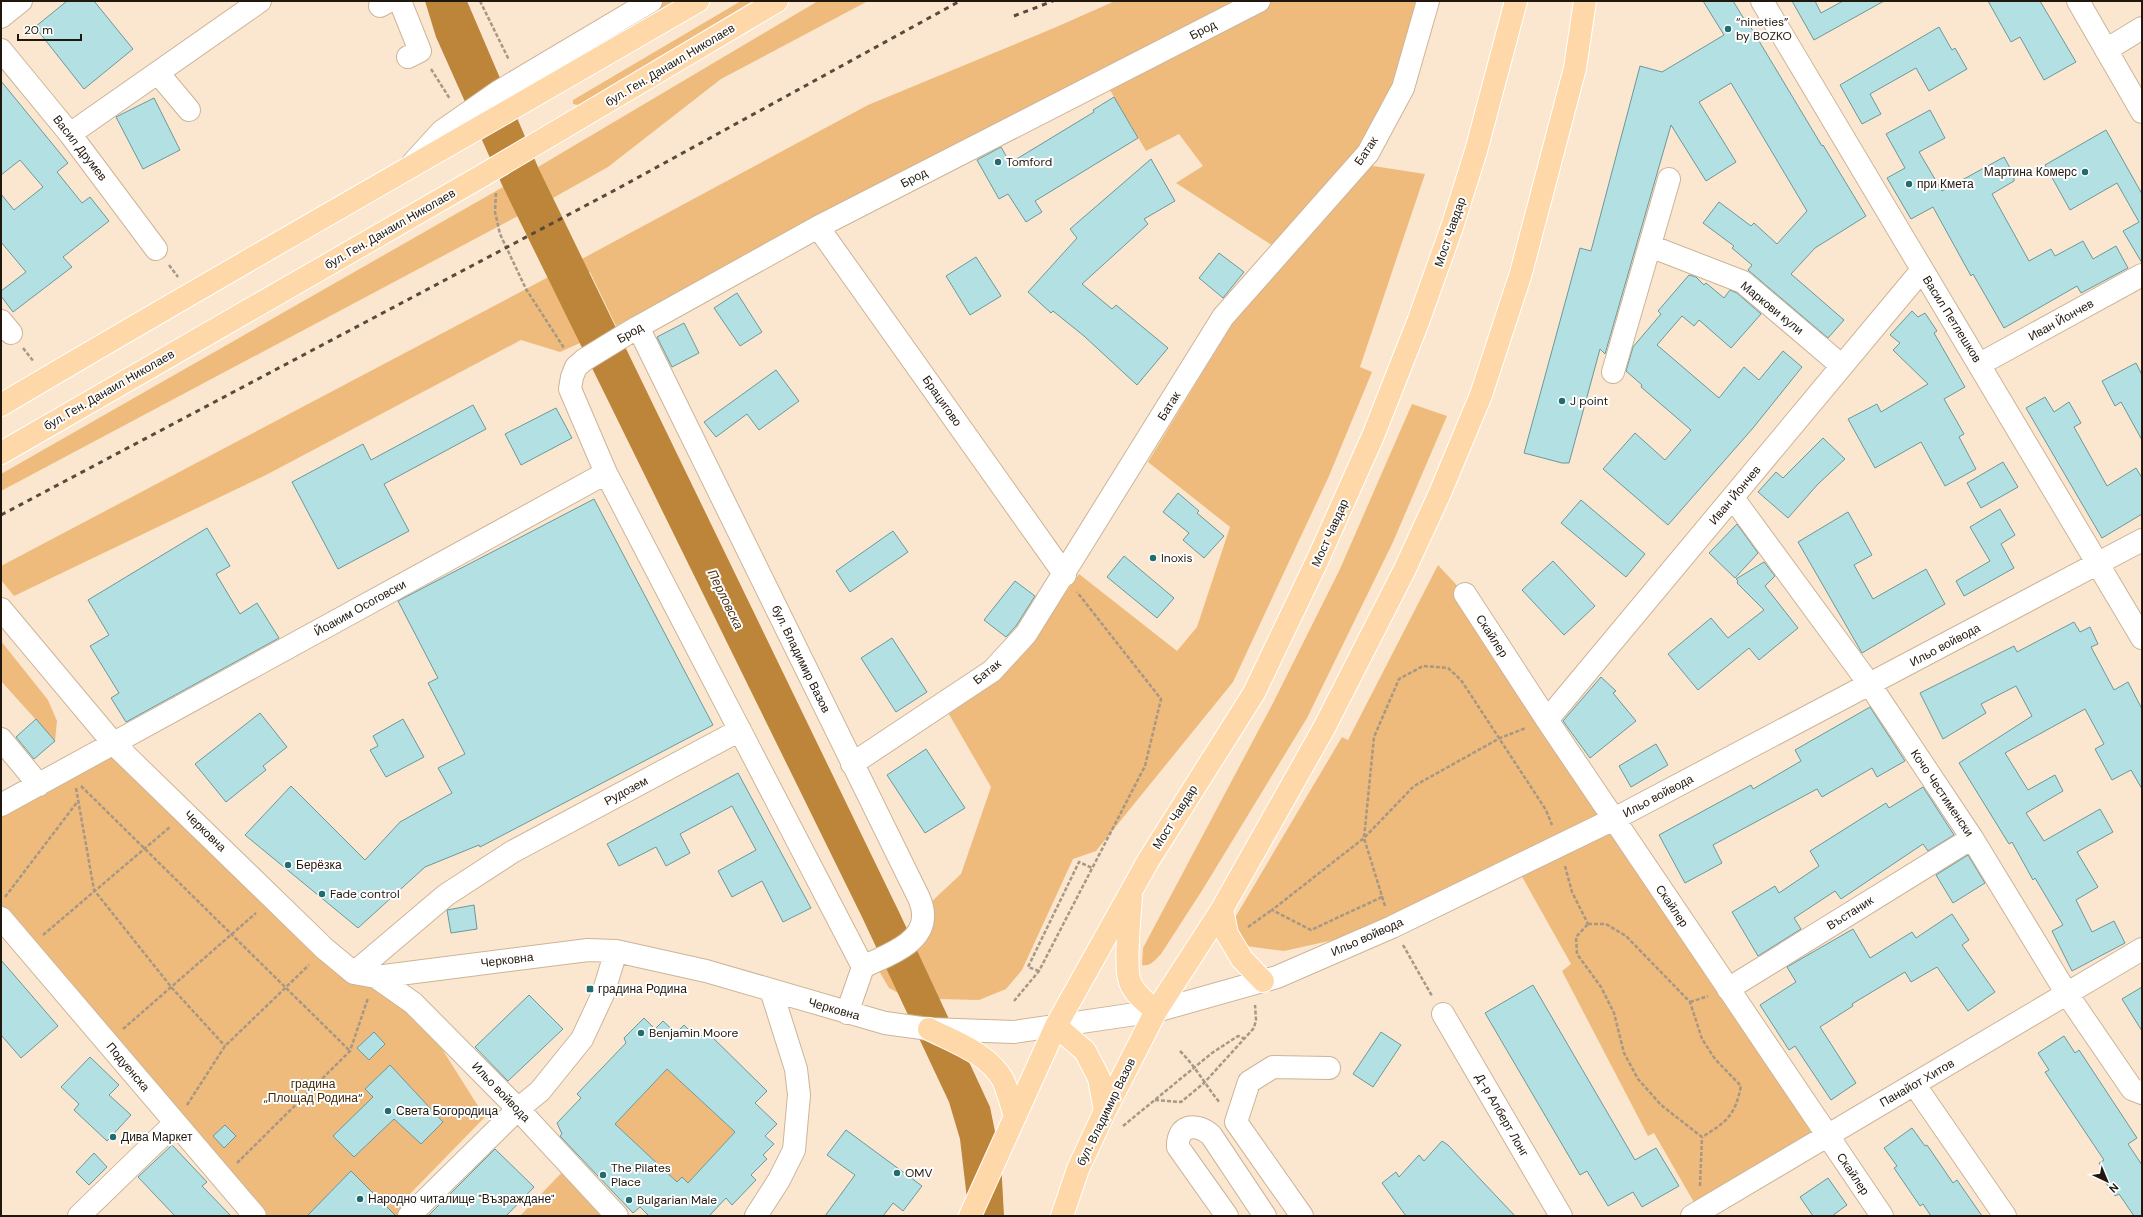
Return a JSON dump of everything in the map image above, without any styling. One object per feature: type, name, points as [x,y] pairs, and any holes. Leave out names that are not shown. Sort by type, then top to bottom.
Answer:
[{"type":"main road","points":[[1,405],[190,293],[410,168],[698,1]]},
{"type":"main road","name":"бул. Ген. Данаил Николаев","points":[[1,453],[473,181],[778,1]]},
{"type":"main road","name":"Мост Чавдар","points":[[1056,1026],[1131,891],[1178,812],[1254,693],[1318,559],[1367,451],[1418,322],[1452,227],[1476,151],[1516,1]]},
{"type":"main road","points":[[1131,891],[1128,964],[1129,982],[1137,994],[1156,1011],[1222,909],[1324,728],[1405,569],[1440,493],[1481,395],[1521,273],[1575,68],[1585,1]]},
{"type":"main road","points":[[1222,909],[1227,934],[1258,983]]},
{"type":"main road","name":"бул. Владимир Вазов","points":[[1062,1216],[1078,1169],[1105,1111],[1156,1011]]},
{"type":"main road","points":[[970,1216],[1056,1026],[1085,1051],[1099,1078],[1105,1111]]},
{"type":"main road","points":[[929,1029],[972,1050],[985,1060],[1002,1078],[1014,1116]]},
{"type":"street","points":[[1,17],[21,1]]},
{"type":"street","points":[[70,134],[260,1]]},
{"type":"street","points":[[410,168],[442,131],[460,118],[498,92],[651,1]]},
{"type":"street","name":"Брод","points":[[580,364],[632,331],[818,227],[1259,1]]},
{"type":"street","name":"Батак","points":[[852,764],[992,671],[1026,634],[1065,575],[1223,317],[1368,153],[1402,88],[1428,1]]},
{"type":"street","name":"Васил Петлешков","points":[[1762,1],[1922,270],[1980,364],[2142,638]]},
{"type":"street","points":[[2078,1],[2142,112]]},
{"type":"street","points":[[390,3],[414,54]]},
{"type":"street","points":[[2106,50],[2142,28]]},
{"type":"street","name":"Васил Друмев","points":[[1,50],[70,134],[156,249]]},
{"type":"street","points":[[158,73],[189,110]]},
{"type":"street","points":[[1613,372],[1669,180]]},
{"type":"street","name":"Брацигово","points":[[818,227],[1065,575]]},
{"type":"street","name":"Маркови кули","points":[[1650,246],[1743,282],[1842,366]]},
{"type":"street","name":"Иван Йончев","points":[[1547,720],[1922,270]]},
{"type":"street","name":"Иван Йончев","points":[[1980,364],[2142,275]]},
{"type":"street","name":"бул. Владимир Вазов","points":[[632,331],[919,898],[923,915],[920,932],[907,944],[863,967]]},
{"type":"street","points":[[580,364],[572,378],[570,389],[606,473],[863,967],[848,1013]]},
{"type":"street","name":"Йоаким Осоговски","points":[[1,805],[38,785],[74,773],[114,744],[606,473]]},
{"type":"street","name":"Кочо Честименски","points":[[1733,498],[1870,685],[1972,838],[2067,994],[2132,1089],[2142,1093]]},
{"type":"street","name":"Ильо войвода","points":[[1156,1011],[1258,983],[1392,927],[1614,819],[2142,540]]},
{"type":"street","name":"Скайлер","points":[[1465,594],[1547,720],[1882,1216]]},
{"type":"street","name":"Черковна","points":[[1,609],[114,744],[325,949],[354,973],[376,977],[588,950],[616,951],[706,971],[885,1023],[929,1029],[1014,1032],[1156,1011]]},
{"type":"street","name":"Рудозем","points":[[354,973],[446,894],[512,852],[740,730]]},
{"type":"street","points":[[1,739],[38,785]]},
{"type":"street","name":"Въстаник","points":[[1728,989],[1972,838]]},
{"type":"street","name":"Подуенска","points":[[3,924],[28,949],[175,1124],[255,1216]]},
{"type":"street","name":"Панайот Хитов","points":[[1696,1214],[2142,949]]},
{"type":"street","points":[[409,1216],[518,1109],[540,1091],[582,1039],[603,994],[616,951]]},
{"type":"street","name":"Ильо войвода","points":[[376,977],[413,1003],[518,1109],[617,1216]]},
{"type":"street","points":[[756,1216],[779,1180],[794,1150],[799,1095],[796,1069],[771,990]]},
{"type":"street","name":"Д-р Алберт Лонг","points":[[1442,1014],[1561,1216]]},
{"type":"street","points":[[1302,1216],[1236,1122],[1249,1082],[1273,1067],[1329,1068]]},
{"type":"street","points":[[1914,1084],[2005,1216]]},
{"type":"street","points":[[79,1216],[175,1124]]},
{"type":"street","points":[[1227,1216],[1178,1147],[1178,1138],[1180,1133],[1194,1126],[1204,1129],[1211,1135],[1265,1216]]},
{"type":"path","points":[[480,1],[509,61]]},
{"type":"path","points":[[414,54],[460,118]]},
{"type":"path","points":[[496,196],[495,212],[500,234],[521,280],[580,364]]},
{"type":"path","points":[[1014,1001],[1039,971],[1145,766],[1161,699],[1065,575]]},
{"type":"path","points":[[1442,1014],[1392,927],[1364,838],[1374,737],[1400,679],[1423,666],[1448,668],[1461,680],[1546,810],[1560,845],[1572,892],[1588,924]]},
{"type":"path","points":[[1244,931],[1364,838],[1414,786],[1500,738],[1547,720]]},
{"type":"path","points":[[74,773],[94,890],[172,988],[225,1046]]},
{"type":"path","points":[[74,773],[145,848],[350,1051]]},
{"type":"path","points":[[1,902],[79,800]]},
{"type":"path","points":[[28,949],[94,890],[186,813]]},
{"type":"path","points":[[1039,971],[1028,967],[1079,862],[1092,868]]},
{"type":"path","points":[[108,1043],[232,935],[272,897]]},
{"type":"path","points":[[1272,910],[1311,930],[1382,897]]},
{"type":"path","points":[[1588,924],[1606,924],[1626,936],[1690,1002],[1702,1039],[1715,1060],[1741,1086],[1737,1106],[1721,1126],[1702,1137],[1662,1105],[1638,1079],[1624,1053],[1614,1012],[1601,987],[1578,954],[1576,937],[1588,924]]},
{"type":"path","points":[[175,1124],[225,1046],[325,949]]},
{"type":"path","points":[[222,1178],[350,1051],[376,977]]},
{"type":"path","points":[[1155,1100],[1181,1102],[1204,1084],[1245,1039],[1254,1028],[1256,1020],[1258,983]]},
{"type":"path","points":[[1120,1129],[1195,1066],[1238,1036],[1245,1039]]},
{"type":"path","points":[[1180,1052],[1195,1066],[1204,1084]]},
{"type":"path","points":[[1696,1214],[1702,1137]]},
{"type":"green space","points":[[664,1],[676,1],[491,110],[523,84]]},
{"type":"green space","points":[[741,1],[753,1],[578,105],[573,104],[573,100]]},
{"type":"green space","points":[[818,1],[868,1],[721,79],[608,167],[553,198],[538,167]]},
{"type":"green space","points":[[1115,1],[1242,1],[815,220],[616,326],[590,272],[555,290],[580,343],[560,352],[521,340],[266,475],[14,596],[1,580],[1,566],[526,289],[868,105],[1054,28]]},
{"type":"green space","points":[[1259,1],[1428,1],[1368,153],[1281,251],[1176,183],[1203,166],[1179,134],[1146,151],[1104,80]]},
{"type":"green space","points":[[1367,165],[1425,174],[1360,367],[1372,372],[1329,476],[1233,682],[1096,851],[1073,859],[1022,970],[1006,989],[979,1000],[936,999],[904,996],[889,988],[879,971],[930,903],[961,874],[991,787],[946,709],[1030,641],[1079,574],[1177,651],[1197,627],[1230,527],[1148,462],[1232,324]]},
{"type":"green space","points":[[503,187],[518,216],[1,491],[1,474]]},
{"type":"green space","points":[[1412,404],[1447,416],[1393,542],[1307,718],[1203,889],[1161,954],[1150,964],[1142,965],[1143,948],[1273,703],[1340,569]]},
{"type":"green space","points":[[1438,565],[1465,594],[1827,1135],[1699,1211],[1654,1133],[1648,1136],[1562,971],[1571,964],[1516,866],[1392,927],[1284,951],[1246,946],[1234,929],[1236,916],[1342,737],[1348,740]]},
{"type":"green space","points":[[1,641],[48,700],[57,721],[55,741],[1,681]]},
{"type":"green space","name":"градина „Площад Родина“","points":[[114,744],[325,949],[413,1003],[485,1117],[405,1199],[397,1216],[256,1216],[1,918],[1,805]]},
{"type":"green space","points":[[667,1069],[735,1132],[688,1183],[682,1177],[677,1182],[615,1124]]},
{"type":"green space","points":[[569,1165],[617,1216],[520,1216]]},
{"type":"water","name":"Перловска","points":[[425,1],[467,1],[538,167],[900,914],[990,1107],[1001,1161],[1004,1216],[969,1216],[960,1139],[949,1102],[862,917],[503,187],[436,37]]},
{"type":"building","points":[[67,1],[94,1],[133,49],[84,89],[35,27]]},
{"type":"building","points":[[1703,1],[1733,1],[1746,22],[1747,21],[1866,216],[1815,248],[1791,274],[1844,320],[1828,338],[1748,270],[1752,265],[1732,248],[1734,246],[1703,223],[1719,202],[1751,226],[1754,223],[1777,244],[1807,211],[1731,83],[1699,102],[1736,162],[1706,181],[1671,125],[1605,354],[1600,349],[1569,463],[1562,463],[1524,453],[1580,248],[1591,251],[1640,66],[1662,72],[1724,35]]},
{"type":"building","points":[[1792,1],[1815,1],[1821,13],[1843,1],[1884,1],[1814,40]]},
{"type":"building","points":[[1988,1],[2040,1],[2076,62],[2044,80],[2020,37],[2011,42]]},
{"type":"building","points":[[1939,27],[1952,50],[1955,48],[1967,69],[1929,91],[1916,68],[1870,94],[1881,114],[1862,124],[1840,85]]},
{"type":"building","points":[[1,81],[68,163],[57,172],[82,203],[90,197],[109,221],[63,257],[72,267],[13,312],[1,296],[1,291],[26,272],[1,242],[1,194],[14,210],[43,187],[20,160],[1,175]]},
{"type":"building","points":[[1114,97],[1138,138],[1035,201],[1042,212],[1026,222],[1008,194],[999,199],[977,160],[1001,147],[1010,163],[1094,112],[1093,110]]},
{"type":"building","points":[[154,98],[180,150],[143,169],[116,117]]},
{"type":"building","points":[[1930,110],[1945,138],[1919,152],[1942,191],[2004,157],[2014,175],[2014,181],[1992,194],[2029,261],[2051,249],[2055,256],[2083,241],[2093,259],[2116,246],[2128,268],[2081,293],[2077,286],[2004,328],[1973,274],[1971,276],[1933,207],[1911,219],[1887,178],[1905,168],[1886,134]]},
{"type":"building","points":[[2106,130],[2142,194],[2142,263],[2123,231],[2139,222],[2117,183],[2070,210],[2045,165]]},
{"type":"building","points":[[1151,159],[1175,201],[1144,219],[1148,224],[1082,284],[1112,309],[1116,305],[1168,348],[1137,385],[1084,336],[1053,311],[1051,313],[1028,292],[1077,238],[1070,229]]},
{"type":"building","points":[[1219,253],[1244,272],[1223,298],[1199,278]]},
{"type":"building","points":[[976,257],[1001,296],[970,315],[946,276]]},
{"type":"building","points":[[1689,275],[1696,277],[1704,285],[1706,283],[1724,298],[1730,290],[1737,293],[1761,314],[1731,348],[1699,320],[1694,326],[1682,316],[1657,345],[1719,398],[1744,367],[1759,380],[1783,351],[1802,367],[1753,428],[1668,525],[1603,469],[1635,433],[1665,460],[1691,430],[1641,387],[1642,385],[1626,371],[1633,347],[1661,314],[1658,311]]},
{"type":"building","points":[[737,293],[762,332],[740,346],[714,308]]},
{"type":"building","points":[[1912,311],[1918,317],[1925,313],[1937,331],[1934,333],[1965,387],[1944,399],[1964,434],[1959,437],[1976,469],[1945,486],[1921,442],[1875,468],[1848,419],[1877,404],[1881,412],[1928,384],[1893,350],[1900,343],[1890,335]]},
{"type":"building","points":[[684,323],[699,353],[672,367],[657,337]]},
{"type":"building","points":[[2136,363],[2142,375],[2142,440],[2121,402],[2115,406],[2102,381]]},
{"type":"building","points":[[776,370],[799,401],[759,430],[747,414],[716,437],[704,422]]},
{"type":"building","points":[[2045,397],[2054,412],[2069,402],[2081,423],[2074,427],[2107,486],[2136,468],[2142,478],[2142,514],[2102,538],[2026,408]]},
{"type":"building","points":[[473,405],[486,429],[384,484],[409,531],[338,569],[292,482],[363,444],[371,460]]},
{"type":"building","points":[[556,408],[572,438],[521,465],[505,434]]},
{"type":"building","points":[[1823,438],[1845,459],[1818,484],[1788,518],[1758,492],[1776,472],[1783,478]]},
{"type":"building","points":[[2003,462],[2018,487],[1981,508],[1967,483]]},
{"type":"building","points":[[1178,493],[1199,511],[1197,513],[1224,536],[1204,558],[1183,540],[1189,533],[1163,512]]},
{"type":"building","points":[[594,499],[713,725],[480,847],[479,845],[425,867],[358,928],[245,835],[291,786],[365,860],[400,822],[452,793],[438,768],[465,754],[428,683],[438,678],[398,601]]},
{"type":"building","points":[[1581,500],[1645,554],[1626,577],[1561,523]]},
{"type":"building","points":[[2000,509],[2015,535],[2001,544],[2014,568],[1964,596],[1956,581],[1990,561],[1970,527]]},
{"type":"building","points":[[1848,512],[1872,555],[1854,565],[1873,599],[1926,569],[1945,604],[1862,653],[1798,542]]},
{"type":"building","points":[[1737,524],[1758,553],[1735,578],[1709,553]]},
{"type":"building","points":[[207,528],[230,566],[216,574],[240,614],[257,603],[279,638],[126,722],[111,698],[119,693],[90,646],[109,635],[88,600]]},
{"type":"building","points":[[893,531],[908,552],[850,592],[836,571]]},
{"type":"building","points":[[1124,556],[1174,598],[1157,618],[1107,577]]},
{"type":"building","points":[[1553,561],[1595,606],[1564,635],[1522,590]]},
{"type":"building","points":[[1764,562],[1775,576],[1765,586],[1798,628],[1759,660],[1749,648],[1698,690],[1668,654],[1711,618],[1728,638],[1764,610],[1737,583],[1738,581],[1736,579]]},
{"type":"building","points":[[1015,581],[1035,596],[1016,626],[1006,637],[984,620]]},
{"type":"building","points":[[2074,622],[2080,632],[2090,627],[2098,644],[2091,647],[2114,690],[2128,682],[2142,709],[2142,789],[2131,770],[2112,780],[2095,749],[2104,744],[2085,709],[2005,753],[2028,790],[2055,775],[2063,791],[2026,813],[2044,841],[2100,809],[2113,832],[2077,852],[2098,887],[2076,900],[2092,932],[2114,921],[2125,943],[2072,971],[2052,931],[2063,925],[2035,878],[2033,880],[2012,842],[2009,844],[1959,763],[2032,716],[2016,686],[1981,704],[1986,713],[1943,739],[1920,693],[2014,646],[2017,652]]},
{"type":"building","points":[[892,638],[927,692],[896,712],[861,658]]},
{"type":"building","points":[[1601,677],[1616,691],[1613,693],[1636,721],[1590,758],[1563,721]]},
{"type":"building","points":[[1870,707],[1905,761],[1877,777],[1872,768],[1822,797],[1817,789],[1713,845],[1722,863],[1685,883],[1659,835],[1751,785],[1753,789],[1801,761],[1795,750]]},
{"type":"building","points":[[260,713],[287,747],[263,766],[266,770],[226,802],[195,764]]},
{"type":"building","points":[[36,719],[55,741],[34,759],[16,737]]},
{"type":"building","points":[[403,719],[424,757],[386,777],[370,750],[378,746],[373,736]]},
{"type":"building","points":[[1656,744],[1668,765],[1631,787],[1619,766]]},
{"type":"building","points":[[926,749],[965,808],[925,833],[887,775]]},
{"type":"building","points":[[738,773],[811,908],[783,922],[762,881],[732,897],[718,871],[756,850],[732,806],[680,834],[690,853],[666,866],[656,847],[619,866],[607,844]]},
{"type":"building","points":[[1923,787],[1954,835],[1928,851],[1923,844],[1841,899],[1835,891],[1794,918],[1801,929],[1758,956],[1732,912],[1775,886],[1779,893],[1819,866],[1810,851],[1886,803],[1889,808]]},
{"type":"building","points":[[1968,855],[1985,883],[1953,903],[1936,875]]},
{"type":"building","points":[[474,905],[477,929],[451,933],[447,910]]},
{"type":"building","points":[[1952,914],[1969,940],[1962,945],[1995,992],[1968,1011],[1937,967],[1911,982],[1905,972],[1852,1004],[1853,1006],[1820,1027],[1856,1083],[1831,1100],[1795,1046],[1789,1050],[1760,1005],[1796,982],[1787,967],[1853,929],[1870,958],[1912,932],[1916,938]]},
{"type":"building","points":[[1,960],[58,1026],[21,1058],[1,1035]]},
{"type":"building","points":[[1533,985],[1635,1160],[1656,1148],[1679,1186],[1642,1207],[1633,1192],[1608,1206],[1587,1171],[1580,1175],[1485,1013]]},
{"type":"building","points":[[2142,987],[2142,1031],[2122,999]]},
{"type":"building","points":[[529,995],[563,1029],[508,1081],[475,1047]]},
{"type":"building","points":[[644,1018],[655,1029],[663,1021],[676,1033],[684,1025],[698,1039],[706,1031],[767,1091],[755,1103],[777,1124],[765,1136],[774,1144],[763,1155],[767,1159],[751,1175],[756,1180],[732,1205],[726,1198],[709,1216],[649,1216],[640,1207],[633,1213],[560,1136],[562,1134],[557,1123],[581,1098],[577,1094],[626,1043],[624,1038]],"holes":[[[667,1069],[735,1132],[688,1183],[682,1177],[677,1182],[615,1124]]]},
{"type":"building","points":[[374,1032],[385,1044],[369,1060],[357,1048]]},
{"type":"building","points":[[1381,1032],[1401,1045],[1373,1087],[1353,1074]]},
{"type":"building","points":[[2064,1036],[2075,1053],[2079,1050],[2137,1138],[2128,1144],[2142,1165],[2142,1216],[2134,1216],[2119,1194],[2115,1196],[2101,1176],[2105,1173],[2099,1163],[2104,1160],[2045,1072],[2049,1070],[2038,1053]]},
{"type":"building","points":[[90,1057],[119,1085],[109,1095],[131,1115],[107,1141],[74,1110],[79,1104],[61,1087]]},
{"type":"building","name":"Света Богородица","points":[[390,1065],[443,1122],[421,1144],[394,1119],[354,1157],[333,1136],[373,1097],[365,1089]]},
{"type":"building","points":[[225,1125],[236,1136],[224,1148],[213,1136]]},
{"type":"building","points":[[1912,1128],[1925,1146],[1927,1145],[1953,1183],[1957,1180],[1982,1216],[1931,1216],[1923,1204],[1920,1206],[1894,1168],[1897,1166],[1884,1148]]},
{"type":"building","points":[[846,1130],[922,1186],[903,1211],[893,1203],[883,1216],[825,1216],[855,1175],[827,1155]]},
{"type":"building","points":[[1442,1141],[1448,1145],[1515,1216],[1406,1216],[1382,1183],[1396,1172],[1399,1177],[1419,1155],[1424,1161]]},
{"type":"building","points":[[172,1145],[207,1182],[202,1186],[231,1216],[175,1216],[138,1177]]},
{"type":"building","points":[[495,1149],[534,1187],[506,1216],[428,1216]]},
{"type":"building","points":[[94,1153],[107,1167],[89,1185],[76,1172]]},
{"type":"building","name":"Народно читалище \"Възраждане\"","points":[[351,1171],[396,1216],[307,1216]]},
{"type":"building","points":[[1828,1178],[1847,1205],[1832,1216],[1813,1216],[1800,1197]]},
{"type":"railway","points":[[1,515],[617,189],[960,1]]},
{"type":"railway","points":[[1014,16],[1053,1]]},
{"type":"place","name":"“nineties” by BOZKO","points":[[1728,29]]},
{"type":"place","name":"Tomford","points":[[998,162]]},
{"type":"place","name":"Мартина Комерс","points":[[2085,172]]},
{"type":"place","name":"при Кмета","points":[[1909,184]]},
{"type":"place","name":"J point","points":[[1562,401]]},
{"type":"place","name":"Inoxis","points":[[1153,558]]},
{"type":"place","name":"Берёзка","points":[[288,865]]},
{"type":"place","name":"Fade control","points":[[322,894]]},
{"type":"place","name":"градина Родина","points":[[590,989]]},
{"type":"place","name":"Benjamin Moore","points":[[641,1033]]},
{"type":"place","name":"Света Богородица","points":[[388,1111]]},
{"type":"place","name":"Дива Маркет","points":[[113,1137]]},
{"type":"place","name":"OMV","points":[[897,1173]]},
{"type":"place","name":"The Pilates Place","points":[[603,1175]]},
{"type":"place","name":"Народно читалище \"Възраждане\"","points":[[360,1199]]},
{"type":"place","name":"Bulgarian Male","points":[[629,1200]]}]
